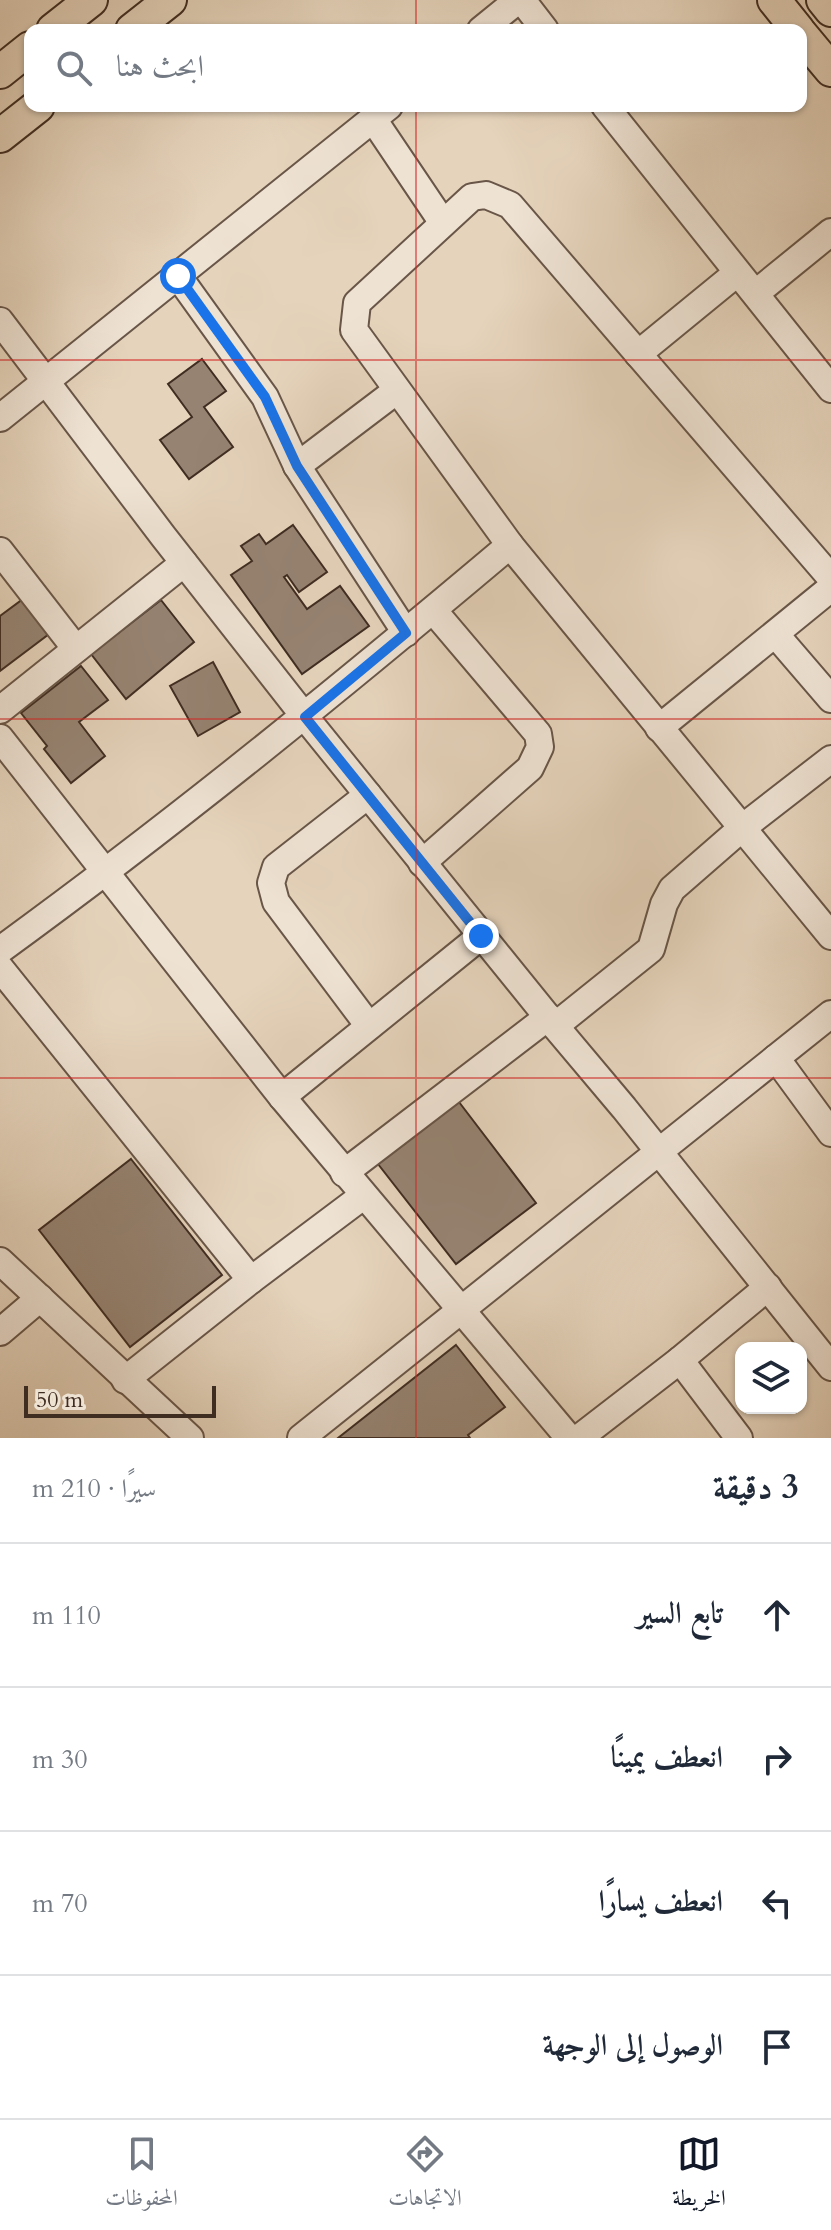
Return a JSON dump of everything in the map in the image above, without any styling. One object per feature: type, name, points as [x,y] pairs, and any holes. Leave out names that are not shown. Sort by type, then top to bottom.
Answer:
[{"type":"main road","points":[[61,24],[91,0]]},
{"type":"main road","points":[[140,24],[170,0]]},
{"type":"main road","points":[[774,0],[794,24]]},
{"type":"main road","points":[[823,0],[831,10]]},
{"type":"main road","points":[[807,41],[831,70]]},
{"type":"main road","points":[[0,136],[30,112]]},
{"type":"street","points":[[489,24],[520,0],[540,24]]},
{"type":"street","points":[[0,418],[381,112],[443,223]]},
{"type":"street","points":[[610,112],[831,389]]},
{"type":"street","points":[[831,578],[510,205],[486,195],[472,197],[357,303],[354,330],[510,545],[831,936]]},
{"type":"street","points":[[756,293],[831,232]]},
{"type":"street","points":[[638,354],[737,273]]},
{"type":"street","points":[[178,276],[265,397],[297,466],[406,633]]},
{"type":"street","points":[[0,321],[305,717],[831,1367]]},
{"type":"street","points":[[297,466],[396,391]]},
{"type":"street","points":[[0,950],[106,873],[305,717],[510,545]]},
{"type":"street","points":[[0,551],[76,649]]},
{"type":"street","points":[[0,710],[184,563]]},
{"type":"street","points":[[659,728],[831,588]]},
{"type":"street","points":[[422,863],[530,768],[540,747],[538,734],[433,610]]},
{"type":"street","points":[[776,635],[831,699]]},
{"type":"street","points":[[0,738],[282,1097],[569,1438]]},
{"type":"street","points":[[344,1173],[651,949],[664,904],[672,889],[742,828],[831,759]]},
{"type":"street","points":[[368,795],[276,867],[271,883],[276,902],[369,1026]]},
{"type":"street","points":[[282,1097],[481,936]]},
{"type":"street","points":[[0,968],[251,1280]]},
{"type":"street","points":[[301,1438],[831,1014]]},
{"type":"street","points":[[776,1058],[831,1133]]},
{"type":"street","points":[[125,1380],[363,1196]]},
{"type":"street","points":[[0,1261],[190,1438]]},
{"type":"street","points":[[579,1438],[768,1287]]},
{"type":"street","points":[[0,1332],[40,1298]]},
{"type":"street","points":[[680,1360],[739,1438]]},
{"type":"building","points":[[202,359],[226,391],[204,407],[233,447],[189,479],[160,440],[192,417],[168,384]]},
{"type":"building","points":[[293,525],[327,572],[299,592],[287,575],[284,577],[307,609],[340,586],[369,626],[302,674],[231,575],[252,561],[241,546],[259,534],[266,544]]},
{"type":"building","points":[[23,599],[49,634],[0,671],[0,616]]},
{"type":"building","points":[[161,600],[194,642],[126,699],[91,654]]},
{"type":"building","points":[[213,662],[240,712],[198,736],[170,686]]},
{"type":"building","points":[[81,666],[108,700],[79,722],[105,756],[71,783],[21,713]]},
{"type":"building","points":[[459,1102],[536,1203],[456,1264],[378,1164]]},
{"type":"building","points":[[131,1159],[222,1275],[130,1347],[39,1230]]},
{"type":"building","points":[[456,1345],[505,1407],[468,1435],[470,1438],[338,1438]]},
{"type":"route","points":[[178,276],[265,397],[297,466],[406,633],[305,717],[481,936]]}]
